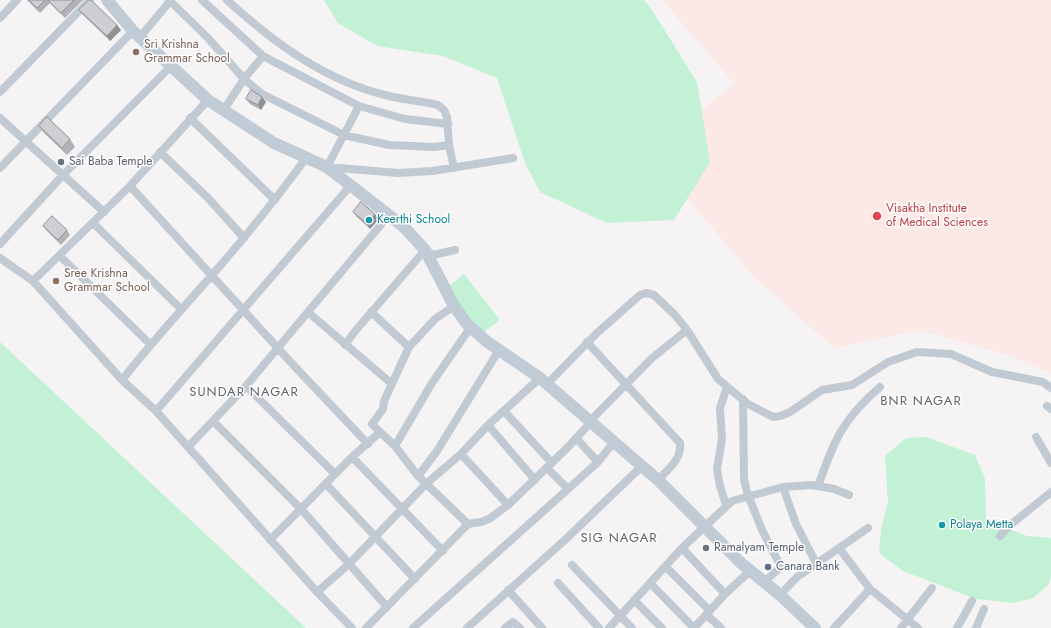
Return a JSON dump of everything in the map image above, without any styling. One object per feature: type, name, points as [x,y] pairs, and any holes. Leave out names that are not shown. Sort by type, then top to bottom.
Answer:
[{"type":"street","points":[[2,12],[17,0]]},
{"type":"street","points":[[0,92],[90,0]]},
{"type":"street","points":[[107,0],[137,34],[208,100],[274,143],[327,167],[404,226],[424,250],[454,306],[470,328],[544,381],[642,466],[750,570],[780,595],[815,628]]},
{"type":"street","points":[[0,168],[25,141],[137,34],[170,0],[208,38],[244,79],[262,94],[344,135],[389,145],[434,147],[449,145]]},
{"type":"street","points":[[202,0],[263,56],[359,106],[405,119],[448,124]]},
{"type":"street","points":[[228,0],[252,23],[286,49],[308,63],[337,78],[389,96],[438,105],[444,110],[448,124],[449,145],[454,168]]},
{"type":"street","points":[[223,111],[244,79],[263,56]]},
{"type":"street","points":[[0,244],[62,176],[171,66]]},
{"type":"street","points":[[33,281],[130,186],[190,118],[208,100]]},
{"type":"street","points":[[327,167],[359,106]]},
{"type":"street","points":[[0,118],[62,176],[104,212]]},
{"type":"street","points":[[190,118],[275,200]]},
{"type":"street","points":[[160,152],[208,198],[244,238]]},
{"type":"street","points":[[122,380],[150,344],[244,238],[275,200],[306,158]]},
{"type":"street","points":[[327,167],[398,173],[432,172],[513,158]]},
{"type":"street","points":[[156,411],[244,311],[351,185]]},
{"type":"street","points":[[130,186],[368,444]]},
{"type":"street","points":[[188,447],[246,386],[389,215]]},
{"type":"street","points":[[93,223],[181,309]]},
{"type":"street","points":[[424,250],[433,255],[456,250]]},
{"type":"street","points":[[345,345],[424,250]]},
{"type":"street","points":[[60,256],[150,344]]},
{"type":"street","points":[[0,258],[33,281],[122,380],[156,411],[270,540],[352,628]]},
{"type":"street","points":[[317,592],[348,564],[427,483],[461,454],[488,425],[544,381],[640,295],[646,293],[654,295],[675,315],[687,330],[718,379],[764,414],[776,418],[790,412],[822,390],[852,385],[888,362],[917,352],[951,354],[992,372],[1042,382],[1051,388]]},
{"type":"street","points":[[454,306],[435,319],[409,347],[384,401],[383,409],[372,424],[395,446],[418,476],[468,524]]},
{"type":"street","points":[[371,312],[409,347]]},
{"type":"street","points":[[308,313],[392,384]]},
{"type":"street","points":[[395,446],[432,383],[470,328]]},
{"type":"street","points":[[366,628],[468,524],[489,519],[508,505],[576,438],[652,358],[687,330]]},
{"type":"street","points":[[587,342],[680,443],[681,450],[678,456],[658,480]]},
{"type":"street","points":[[418,476],[437,451],[500,350]]},
{"type":"street","points":[[246,386],[334,474]]},
{"type":"street","points":[[726,505],[720,486],[717,469],[722,431],[720,408],[727,387]]},
{"type":"street","points":[[818,486],[838,435],[859,405],[880,387]]},
{"type":"street","points":[[743,399],[744,480],[748,496],[762,530],[782,567],[764,582]]},
{"type":"street","points":[[504,411],[568,489]]},
{"type":"street","points":[[213,421],[301,509],[387,607]]},
{"type":"street","points":[[488,425],[534,480]]},
{"type":"street","points":[[270,540],[326,484],[334,474],[380,432]]},
{"type":"street","points":[[1036,437],[1051,464]]},
{"type":"street","points":[[576,438],[598,462]]},
{"type":"street","points":[[413,628],[598,462],[614,442]]},
{"type":"street","points":[[461,454],[508,505]]},
{"type":"street","points":[[352,457],[443,551]]},
{"type":"street","points":[[467,628],[567,538],[642,466]]},
{"type":"street","points":[[326,484],[415,578]]},
{"type":"street","points":[[609,628],[682,548],[732,501],[783,487],[818,486],[834,489],[849,495]]},
{"type":"street","points":[[783,487],[796,524],[816,563]]},
{"type":"street","points":[[1000,536],[1009,526],[1051,492]]},
{"type":"street","points":[[780,595],[797,577],[868,528]]},
{"type":"street","points":[[682,548],[725,594]]},
{"type":"street","points":[[839,548],[870,590],[918,628]]},
{"type":"street","points":[[572,565],[632,628]]},
{"type":"street","points":[[666,567],[721,628]]},
{"type":"street","points":[[650,583],[694,628],[725,594],[750,570]]},
{"type":"street","points":[[558,583],[599,628]]},
{"type":"street","points":[[901,628],[932,588]]},
{"type":"street","points":[[508,590],[542,628]]},
{"type":"street","points":[[834,628],[870,590]]},
{"type":"street","points":[[634,600],[662,628]]},
{"type":"street","points":[[957,628],[972,601]]},
{"type":"street","points":[[976,628],[984,609]]},
{"type":"street","points":[[474,622],[480,628]]},
{"type":"street","points":[[505,628],[512,622],[520,628]]},
{"type":"shaded area","name":"Visakha Institute of Medical Sciences","points":[[662,0],[1051,0],[1051,373],[1004,354],[920,330],[834,348],[755,278],[650,155],[734,83]]},
{"type":"green space","points":[[324,0],[644,0],[652,10],[697,82],[710,162],[674,220],[607,223],[540,192],[525,163],[497,78],[443,56],[377,46],[338,23]]},
{"type":"green space","points":[[464,274],[500,320],[481,334],[445,289]]},
{"type":"green space","points":[[0,342],[306,628],[0,628]]},
{"type":"green space","points":[[926,437],[975,455],[985,479],[986,520],[1027,536],[1051,538],[1051,578],[1048,585],[1033,598],[1013,603],[976,599],[903,571],[879,553],[881,529],[888,503],[885,456],[906,438]]},
{"type":"building","points":[[29,0],[45,0],[37,8]]},
{"type":"building","points":[[48,0],[74,0],[61,13]]},
{"type":"building","points":[[89,0],[91,0],[117,25],[107,36],[79,10]]},
{"type":"building","points":[[251,90],[262,97],[258,105],[246,99]]},
{"type":"building","points":[[47,117],[70,139],[62,148],[39,126]]},
{"type":"building","points":[[361,202],[375,214],[367,224],[353,212]]},
{"type":"building","points":[[52,216],[67,230],[58,240],[43,226]]},
{"type":"place","name":"Sri Krishna Grammar School","points":[[136,52]]},
{"type":"place","name":"Sai Baba Temple","points":[[61,162]]},
{"type":"place","name":"Visakha Institute of Medical Sciences","points":[[877,216]]},
{"type":"place","name":"Keerthi School","points":[[369,220]]},
{"type":"place","name":"Sree Krishna Grammar School","points":[[56,281]]},
{"type":"place","name":"Polaya Metta","points":[[942,525]]},
{"type":"place","name":"Ramalyam Temple","points":[[706,548]]},
{"type":"place","name":"Canara Bank","points":[[768,567]]},
{"type":"district","name":"SUNDAR NAGAR","points":[[244,393]]},
{"type":"district","name":"BNR NAGAR","points":[[921,402]]},
{"type":"district","name":"SIG NAGAR","points":[[619,539]]}]
